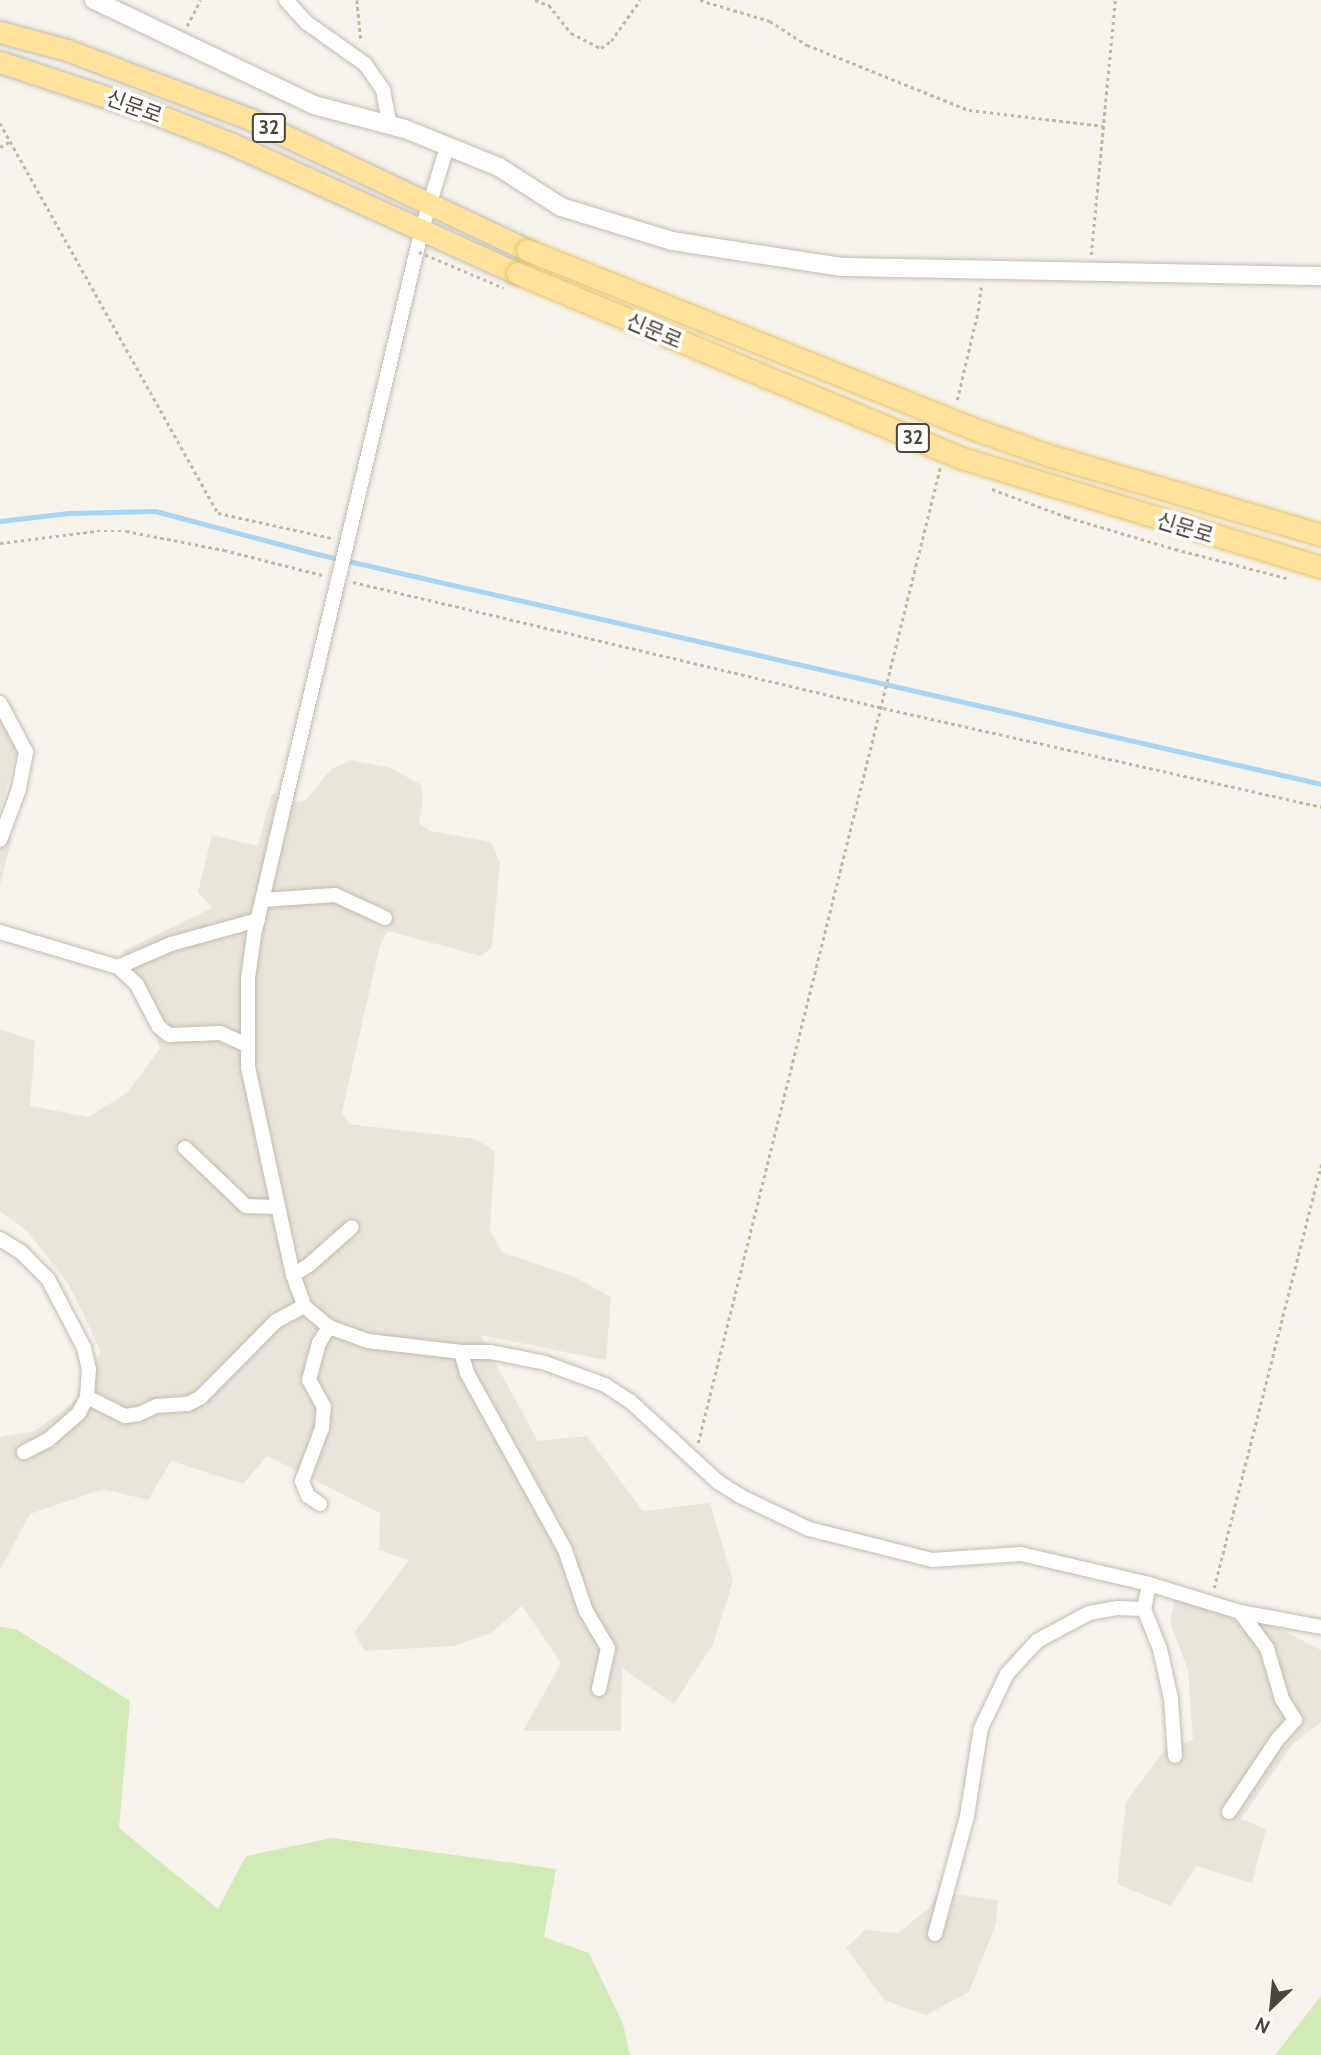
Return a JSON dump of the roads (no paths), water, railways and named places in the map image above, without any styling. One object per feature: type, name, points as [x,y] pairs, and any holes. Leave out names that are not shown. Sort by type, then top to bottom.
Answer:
[{"type":"main road","name":"신문로","points":[[0,32],[67,50],[250,119],[527,250],[984,432],[1048,455],[1321,535]]},
{"type":"main road","name":"신문로","points":[[0,62],[148,111],[230,143],[517,273],[962,458],[1321,567]]},
{"type":"street","points":[[94,0],[314,105],[390,125],[499,167],[561,207],[672,241],[842,267],[1321,276]]},
{"type":"street","points":[[286,0],[307,23],[365,64],[383,90],[390,125]]},
{"type":"street","points":[[447,147],[422,229],[258,920],[248,979],[247,1045],[258,1120],[293,1275],[304,1306],[329,1327],[368,1341],[461,1352],[491,1352],[545,1363],[605,1385],[630,1401],[718,1482],[809,1530],[891,1553],[932,1560],[1021,1554],[1149,1584],[1240,1612],[1321,1627]]},
{"type":"street","points":[[0,703],[26,752],[19,789],[0,839]]},
{"type":"street","points":[[263,900],[335,895],[385,918]]},
{"type":"street","points":[[118,967],[171,944],[258,920]]},
{"type":"street","points":[[0,932],[118,967],[137,985],[159,1027],[169,1035],[220,1033],[247,1045]]},
{"type":"street","points":[[185,1148],[246,1206],[258,1209],[277,1207]]},
{"type":"street","points":[[293,1275],[309,1265],[352,1227]]},
{"type":"street","points":[[0,1238],[21,1252],[48,1279],[75,1327],[89,1369],[88,1397],[79,1413],[48,1440],[24,1452]]},
{"type":"street","points":[[88,1397],[125,1416],[139,1414],[156,1406],[188,1405],[201,1397],[276,1321],[304,1306]]},
{"type":"street","points":[[320,1504],[308,1496],[302,1481],[322,1428],[324,1407],[309,1380],[319,1343],[329,1327]]},
{"type":"street","points":[[461,1352],[467,1373],[565,1550],[586,1611],[608,1648],[599,1689]]},
{"type":"street","points":[[1149,1584],[1144,1609],[1160,1649],[1171,1699],[1175,1756]]},
{"type":"street","points":[[936,1934],[967,1816],[981,1728],[1007,1674],[1037,1641],[1088,1613],[1118,1608],[1144,1609]]},
{"type":"street","points":[[1229,1812],[1277,1740],[1295,1720],[1282,1699],[1267,1648],[1240,1612]]},
{"type":"waterway","points":[[0,521],[69,513],[155,511],[309,552],[1321,784]]}]
